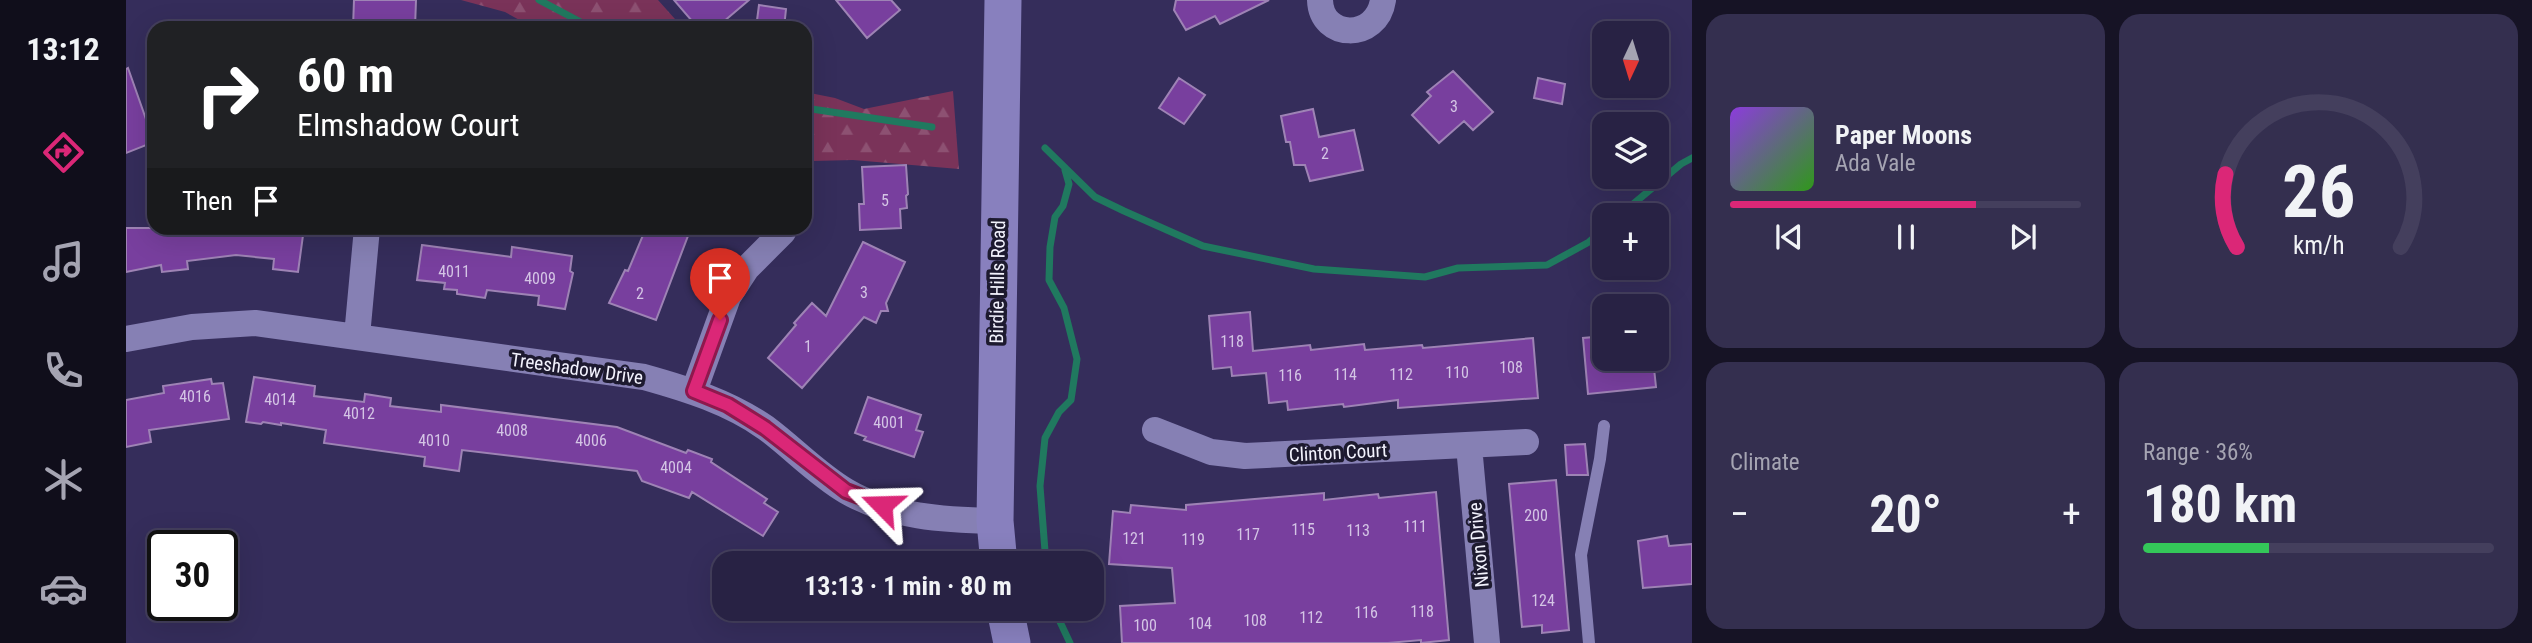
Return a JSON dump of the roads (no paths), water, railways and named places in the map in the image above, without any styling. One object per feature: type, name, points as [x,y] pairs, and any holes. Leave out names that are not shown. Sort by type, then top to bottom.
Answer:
[{"type":"main road","name":"Birdie Hills Road","points":[[998,551],[995,521],[1003,0]]},
{"type":"main road","points":[[1007,621],[1012,643]]},
{"type":"street","points":[[1320,0],[1320,9],[1333,25],[1348,31],[1369,26],[1381,13],[1383,0]]},
{"type":"street","points":[[358,337],[366,235]]},
{"type":"street","points":[[694,391],[729,297],[747,268],[780,235]]},
{"type":"street","name":"Treeshadow Drive","points":[[126,339],[192,327],[255,323],[644,377],[694,391],[728,405],[765,428],[846,491],[900,512],[949,520],[995,521]]},
{"type":"street","name":"Clinton Court","points":[[1155,430],[1211,452],[1245,456],[1526,442]]},
{"type":"street","name":"Nixon Drive","points":[[1469,446],[1487,643]]},
{"type":"lane","points":[[1589,643],[1581,555],[1604,426]]},
{"type":"waterway","points":[[539,0],[579,21]]},
{"type":"waterway","points":[[812,109],[932,127]]},
{"type":"waterway","points":[[1045,148],[1095,197],[1124,211],[1203,246],[1314,269],[1425,277],[1458,268],[1547,265],[1592,239]]},
{"type":"waterway","points":[[1634,203],[1692,158]]},
{"type":"waterway","points":[[1045,551],[1040,486],[1045,438],[1059,412],[1071,400],[1077,359],[1064,308],[1049,280],[1050,247],[1055,217],[1063,206],[1069,184],[1065,170]]},
{"type":"waterway","points":[[1060,621],[1070,643]]}]
